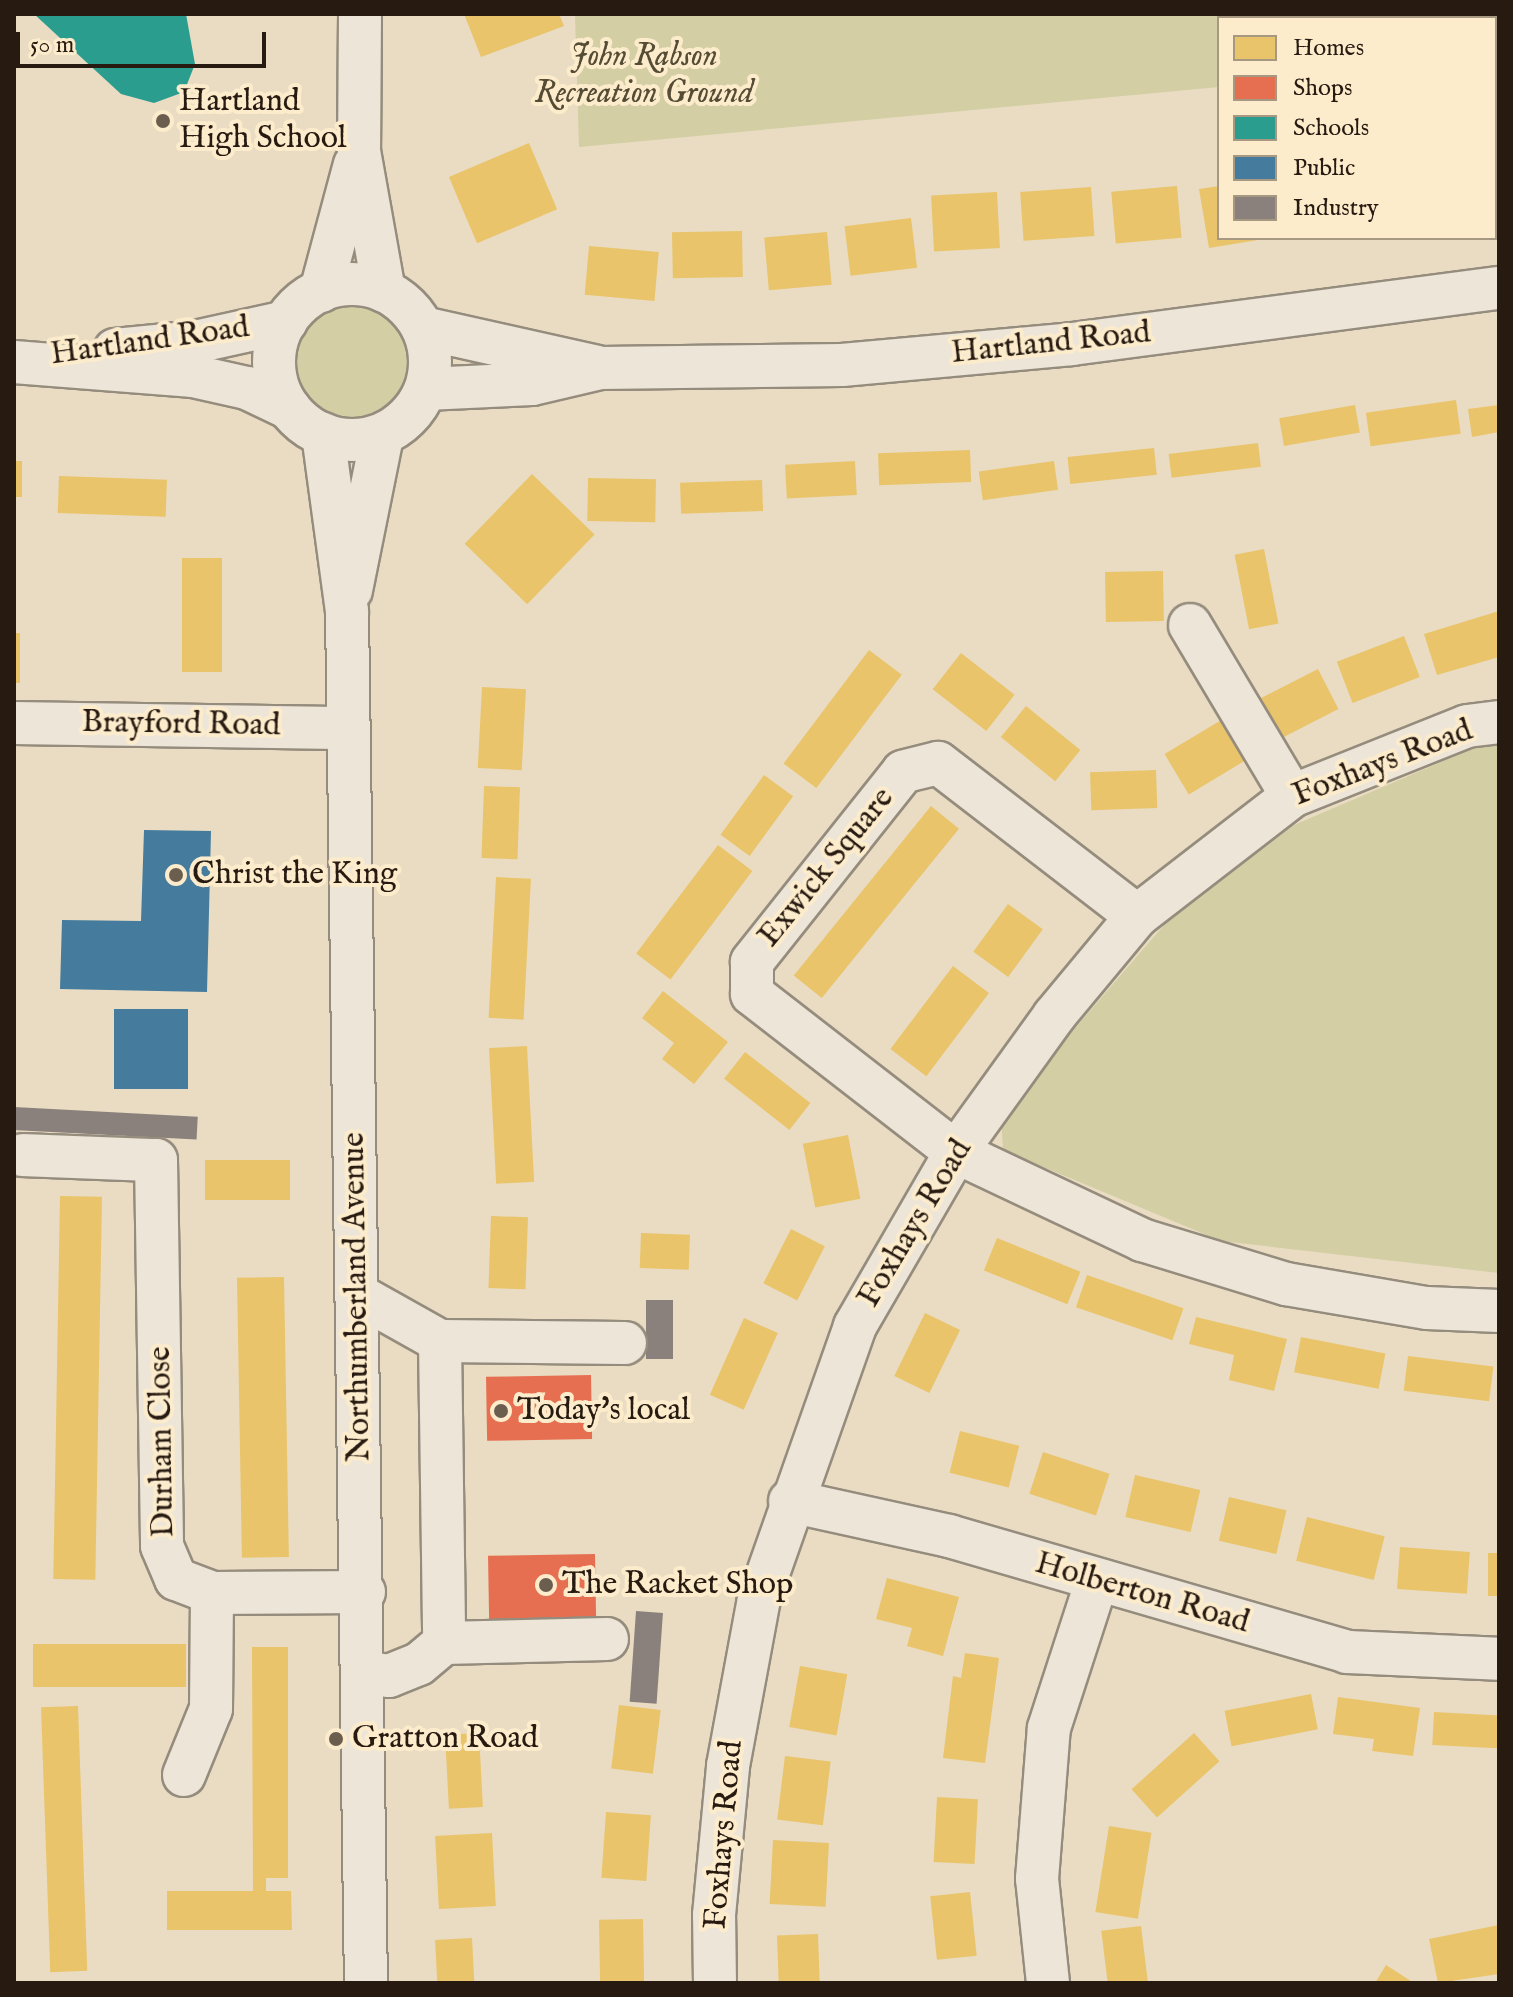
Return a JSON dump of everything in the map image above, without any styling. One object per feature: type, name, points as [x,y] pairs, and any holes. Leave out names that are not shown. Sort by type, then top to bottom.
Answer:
[{"type":"street","points":[[360,14],[359,151],[384,291]]},
{"type":"street","points":[[321,291],[359,151]]},
{"type":"street","points":[[349,284],[384,291],[407,306],[423,328],[431,359],[426,389],[403,422],[382,436],[353,440],[323,434],[289,408],[272,378],[274,346],[286,322],[321,291],[349,284]]},
{"type":"street","name":"Hartland Road","points":[[426,389],[532,384],[600,368],[842,365],[996,351],[1499,288]]},
{"type":"street","name":"Hartland Road","points":[[14,361],[195,342],[286,322]]},
{"type":"street","name":"Hartland Road","points":[[423,328],[600,368]]},
{"type":"street","name":"Hartland Road","points":[[14,361],[193,376],[247,388],[289,408]]},
{"type":"street","name":"Northumberland Avenue","points":[[323,434],[347,611],[364,1592],[366,1983]]},
{"type":"street","name":"Northumberland Avenue","points":[[347,611],[382,436]]},
{"type":"street","points":[[1190,625],[1292,796]]},
{"type":"street","name":"Foxhays Road","points":[[715,1983],[714,1915],[728,1766],[759,1599],[790,1501],[855,1326],[956,1152],[1054,1016],[1137,916],[1292,796],[1467,726],[1499,722]]},
{"type":"street","name":"Brayford Road","points":[[14,723],[349,728]]},
{"type":"street","name":"Exwick Square","points":[[956,1152],[752,994],[752,962],[903,772],[938,763],[1137,916]]},
{"type":"street","points":[[956,1152],[1142,1240],[1286,1284],[1427,1308],[1499,1311]]},
{"type":"street","name":"Durham Close","points":[[23,1155],[156,1160],[162,1546],[176,1579],[212,1593],[364,1592]]},
{"type":"street","points":[[358,1295],[440,1341],[625,1343]]},
{"type":"street","points":[[440,1341],[444,1643]]},
{"type":"street","name":"Holberton Road","points":[[790,1501],[949,1536],[1096,1583],[1347,1652],[1499,1659]]},
{"type":"street","points":[[1048,1983],[1037,1879],[1049,1728],[1096,1583]]},
{"type":"street","points":[[184,1775],[211,1709],[212,1593]]},
{"type":"street","points":[[364,1672],[389,1676],[419,1664],[444,1643],[607,1639]]},
{"type":"green space","name":"John Rabson Recreation Ground","points":[[575,14],[1499,14],[1499,61],[1497,16],[1217,16],[1217,87],[579,147]]},
{"type":"green space","points":[[350,300],[373,305],[392,318],[405,337],[410,360],[405,383],[392,402],[373,415],[350,420],[327,415],[308,402],[295,383],[290,360],[295,337],[308,318],[327,305]]},
{"type":"green space","points":[[1488,742],[1499,742],[1499,1273],[1221,1241],[1003,1150],[1001,1114],[1164,925],[1294,825]]},
{"type":"building: Homes","points":[[464,14],[559,14],[564,26],[481,57]]},
{"type":"building: Homes","points":[[529,143],[557,209],[477,243],[449,177]]},
{"type":"building: Homes","points":[[1177,186],[1182,238],[1116,244],[1111,192]]},
{"type":"building: Homes","points":[[1217,186],[1217,240],[1258,240],[1209,248],[1199,189]]},
{"type":"building: Homes","points":[[1091,187],[1094,236],[1024,241],[1020,192]]},
{"type":"building: Homes","points":[[997,192],[1000,248],[934,251],[931,195]]},
{"type":"building: Homes","points":[[911,218],[917,268],[851,276],[844,226]]},
{"type":"building: Homes","points":[[742,231],[743,277],[673,278],[672,232]]},
{"type":"building: Homes","points":[[827,232],[832,285],[769,290],[764,237]]},
{"type":"building: Homes","points":[[589,246],[659,252],[654,301],[585,295]]},
{"type":"building: Homes","points":[[1456,400],[1461,434],[1371,446],[1366,413]]},
{"type":"building: Homes","points":[[1355,405],[1360,433],[1284,446],[1279,418]]},
{"type":"building: Homes","points":[[1499,405],[1499,432],[1472,437],[1468,409]]},
{"type":"building: Homes","points":[[1258,443],[1261,467],[1172,478],[1169,454]]},
{"type":"building: Homes","points":[[1154,448],[1157,475],[1070,484],[1067,457]]},
{"type":"building: Homes","points":[[970,450],[971,482],[879,485],[878,453]]},
{"type":"building: Homes","points":[[14,461],[22,461],[22,497],[14,497]]},
{"type":"building: Homes","points":[[855,461],[857,495],[787,499],[785,465]]},
{"type":"building: Homes","points":[[1054,461],[1058,490],[983,500],[979,472]]},
{"type":"building: Homes","points":[[532,474],[595,534],[527,604],[465,544]]},
{"type":"building: Homes","points":[[59,476],[167,480],[166,517],[58,513]]},
{"type":"building: Homes","points":[[588,478],[656,479],[655,522],[587,521]]},
{"type":"building: Homes","points":[[762,480],[763,511],[681,514],[680,483]]},
{"type":"building: Homes","points":[[1264,549],[1279,624],[1249,629],[1235,555]]},
{"type":"building: Homes","points":[[182,558],[222,558],[222,672],[182,672]]},
{"type":"building: Homes","points":[[1163,571],[1164,621],[1106,622],[1105,572]]},
{"type":"building: Homes","points":[[1499,611],[1499,657],[1437,675],[1424,634]]},
{"type":"building: Homes","points":[[14,633],[20,633],[20,683],[14,683]]},
{"type":"building: Homes","points":[[1404,636],[1420,677],[1353,703],[1337,662]]},
{"type":"building: Homes","points":[[869,650],[902,675],[816,788],[784,763]]},
{"type":"building: Homes","points":[[961,653],[1015,695],[986,731],[933,689]]},
{"type":"building: Homes","points":[[1318,669],[1338,709],[1281,738],[1261,698]]},
{"type":"building: Homes","points":[[482,687],[526,689],[522,770],[478,768]]},
{"type":"building: Homes","points":[[1026,706],[1080,750],[1055,781],[1001,737]]},
{"type":"building: Homes","points":[[1228,716],[1252,756],[1189,794],[1165,754]]},
{"type":"building: Homes","points":[[1156,770],[1157,808],[1091,810],[1090,772]]},
{"type":"building: Homes","points":[[764,775],[793,796],[750,856],[721,835]]},
{"type":"building: Homes","points":[[484,786],[520,787],[517,859],[481,858]]},
{"type":"building: Homes","points":[[931,806],[959,829],[822,998],[794,975]]},
{"type":"building: Homes","points":[[718,845],[752,871],[670,979],[636,954]]},
{"type":"building: Homes","points":[[496,877],[531,879],[524,1020],[489,1018]]},
{"type":"building: Homes","points":[[1008,904],[1043,929],[1008,977],[973,952]]},
{"type":"building: Homes","points":[[953,966],[989,993],[926,1076],[890,1049]]},
{"type":"building: Homes","points":[[663,991],[728,1042],[694,1084],[662,1059],[674,1043],[642,1018]]},
{"type":"building: Homes","points":[[527,1046],[534,1182],[496,1184],[489,1048]]},
{"type":"building: Homes","points":[[745,1052],[810,1103],[789,1130],[724,1079]]},
{"type":"building: Homes","points":[[848,1135],[860,1199],[815,1208],[803,1144]]},
{"type":"building: Homes","points":[[205,1160],[290,1160],[290,1200],[205,1200]]},
{"type":"building: Homes","points":[[60,1196],[102,1197],[95,1580],[53,1579]]},
{"type":"building: Homes","points":[[491,1216],[528,1217],[525,1289],[488,1288]]},
{"type":"building: Homes","points":[[791,1229],[825,1246],[797,1301],[763,1283]]},
{"type":"building: Homes","points":[[641,1233],[690,1235],[689,1270],[640,1268]]},
{"type":"building: Homes","points":[[997,1238],[1080,1272],[1067,1304],[984,1270]]},
{"type":"building: Homes","points":[[1087,1275],[1183,1308],[1172,1340],[1076,1307]]},
{"type":"building: Homes","points":[[284,1277],[289,1557],[242,1558],[237,1278]]},
{"type":"building: Homes","points":[[925,1313],[960,1330],[929,1393],[894,1376]]},
{"type":"building: Homes","points":[[1196,1317],[1287,1339],[1274,1391],[1229,1380],[1234,1355],[1189,1344]]},
{"type":"building: Homes","points":[[744,1318],[778,1333],[744,1410],[710,1395]]},
{"type":"building: Homes","points":[[1301,1337],[1385,1353],[1379,1389],[1294,1372]]},
{"type":"building: Homes","points":[[1408,1356],[1493,1366],[1489,1401],[1404,1391]]},
{"type":"building: Homes","points":[[960,1431],[1019,1446],[1009,1487],[950,1473]]},
{"type":"building: Homes","points":[[1043,1452],[1110,1474],[1096,1515],[1029,1494]]},
{"type":"building: Homes","points":[[1135,1475],[1200,1490],[1191,1532],[1125,1517]]},
{"type":"building: Homes","points":[[1229,1497],[1286,1510],[1276,1554],[1219,1541]]},
{"type":"building: Homes","points":[[1307,1517],[1385,1536],[1374,1580],[1296,1561]]},
{"type":"building: Homes","points":[[1400,1547],[1470,1552],[1467,1594],[1397,1589]]},
{"type":"building: Homes","points":[[1488,1553],[1499,1553],[1499,1596],[1488,1596]]},
{"type":"building: Homes","points":[[887,1578],[959,1597],[943,1656],[907,1646],[912,1628],[876,1619]]},
{"type":"building: Homes","points":[[33,1644],[186,1644],[186,1687],[33,1687]]},
{"type":"building: Homes","points":[[252,1647],[288,1647],[288,1878],[266,1878],[266,1891],[291,1891],[292,1930],[167,1930],[167,1891],[253,1891]]},
{"type":"building: Homes","points":[[965,1653],[999,1658],[985,1763],[943,1758],[953,1676],[961,1678]]},
{"type":"building: Homes","points":[[800,1666],[847,1674],[837,1735],[789,1727]]},
{"type":"building: Homes","points":[[1311,1694],[1318,1729],[1231,1746],[1225,1711]]},
{"type":"building: Homes","points":[[1338,1697],[1420,1708],[1413,1756],[1372,1751],[1374,1739],[1333,1734]]},
{"type":"building: Homes","points":[[619,1705],[661,1710],[653,1774],[611,1769]]},
{"type":"building: Homes","points":[[78,1706],[87,1971],[50,1972],[41,1707]]},
{"type":"building: Homes","points":[[1434,1712],[1499,1715],[1497,1748],[1432,1745]]},
{"type":"building: Homes","points":[[479,1733],[483,1807],[449,1809],[445,1735]]},
{"type":"building: Homes","points":[[1194,1733],[1219,1761],[1157,1817],[1132,1789]]},
{"type":"building: Homes","points":[[785,1756],[831,1762],[823,1825],[777,1820]]},
{"type":"building: Homes","points":[[937,1797],[978,1799],[975,1864],[934,1862]]},
{"type":"building: Homes","points":[[606,1812],[651,1815],[646,1881],[601,1878]]},
{"type":"building: Homes","points":[[1109,1826],[1151,1833],[1138,1919],[1095,1912]]},
{"type":"building: Homes","points":[[492,1833],[496,1906],[439,1909],[435,1836]]},
{"type":"building: Homes","points":[[773,1840],[829,1843],[826,1907],[770,1904]]},
{"type":"building: Homes","points":[[970,1892],[977,1956],[937,1960],[930,1896]]},
{"type":"building: Homes","points":[[643,1919],[644,1983],[600,1983],[599,1920]]},
{"type":"building: Homes","points":[[1499,1925],[1499,1974],[1438,1983],[1429,1939]]},
{"type":"building: Homes","points":[[1141,1926],[1148,1983],[1108,1983],[1101,1931]]},
{"type":"building: Homes","points":[[818,1934],[820,1983],[779,1983],[777,1935]]},
{"type":"building: Homes","points":[[472,1938],[474,1983],[437,1983],[435,1940]]},
{"type":"building: Homes","points":[[1386,1965],[1414,1983],[1375,1983]]},
{"type":"building: Shops","points":[[591,1375],[592,1439],[487,1441],[486,1377]]},
{"type":"building: Shops","points":[[595,1554],[596,1620],[489,1622],[488,1556]]},
{"type":"building: Schools","points":[[34,14],[186,14],[195,64],[184,92],[154,103],[121,94]]},
{"type":"building: Public","name":"Christ the King","points":[[144,830],[211,831],[207,992],[60,989],[62,920],[141,921]]},
{"type":"building: Public","points":[[114,1009],[188,1009],[188,1089],[114,1089]]},
{"type":"building: Industry","points":[[14,1107],[198,1117],[197,1140],[14,1130]]},
{"type":"building: Industry","points":[[646,1300],[673,1300],[673,1359],[646,1359]]},
{"type":"building: Industry","points":[[636,1611],[663,1613],[657,1704],[630,1702]]},
{"type":"place","name":"Hartland High School","points":[[163,121]]},
{"type":"place","name":"Christ the King","points":[[176,875]]},
{"type":"place","name":"Today's local","points":[[501,1411]]},
{"type":"place","name":"The Racket Shop","points":[[546,1585]]},
{"type":"place","name":"Gratton Road","points":[[336,1739]]}]
